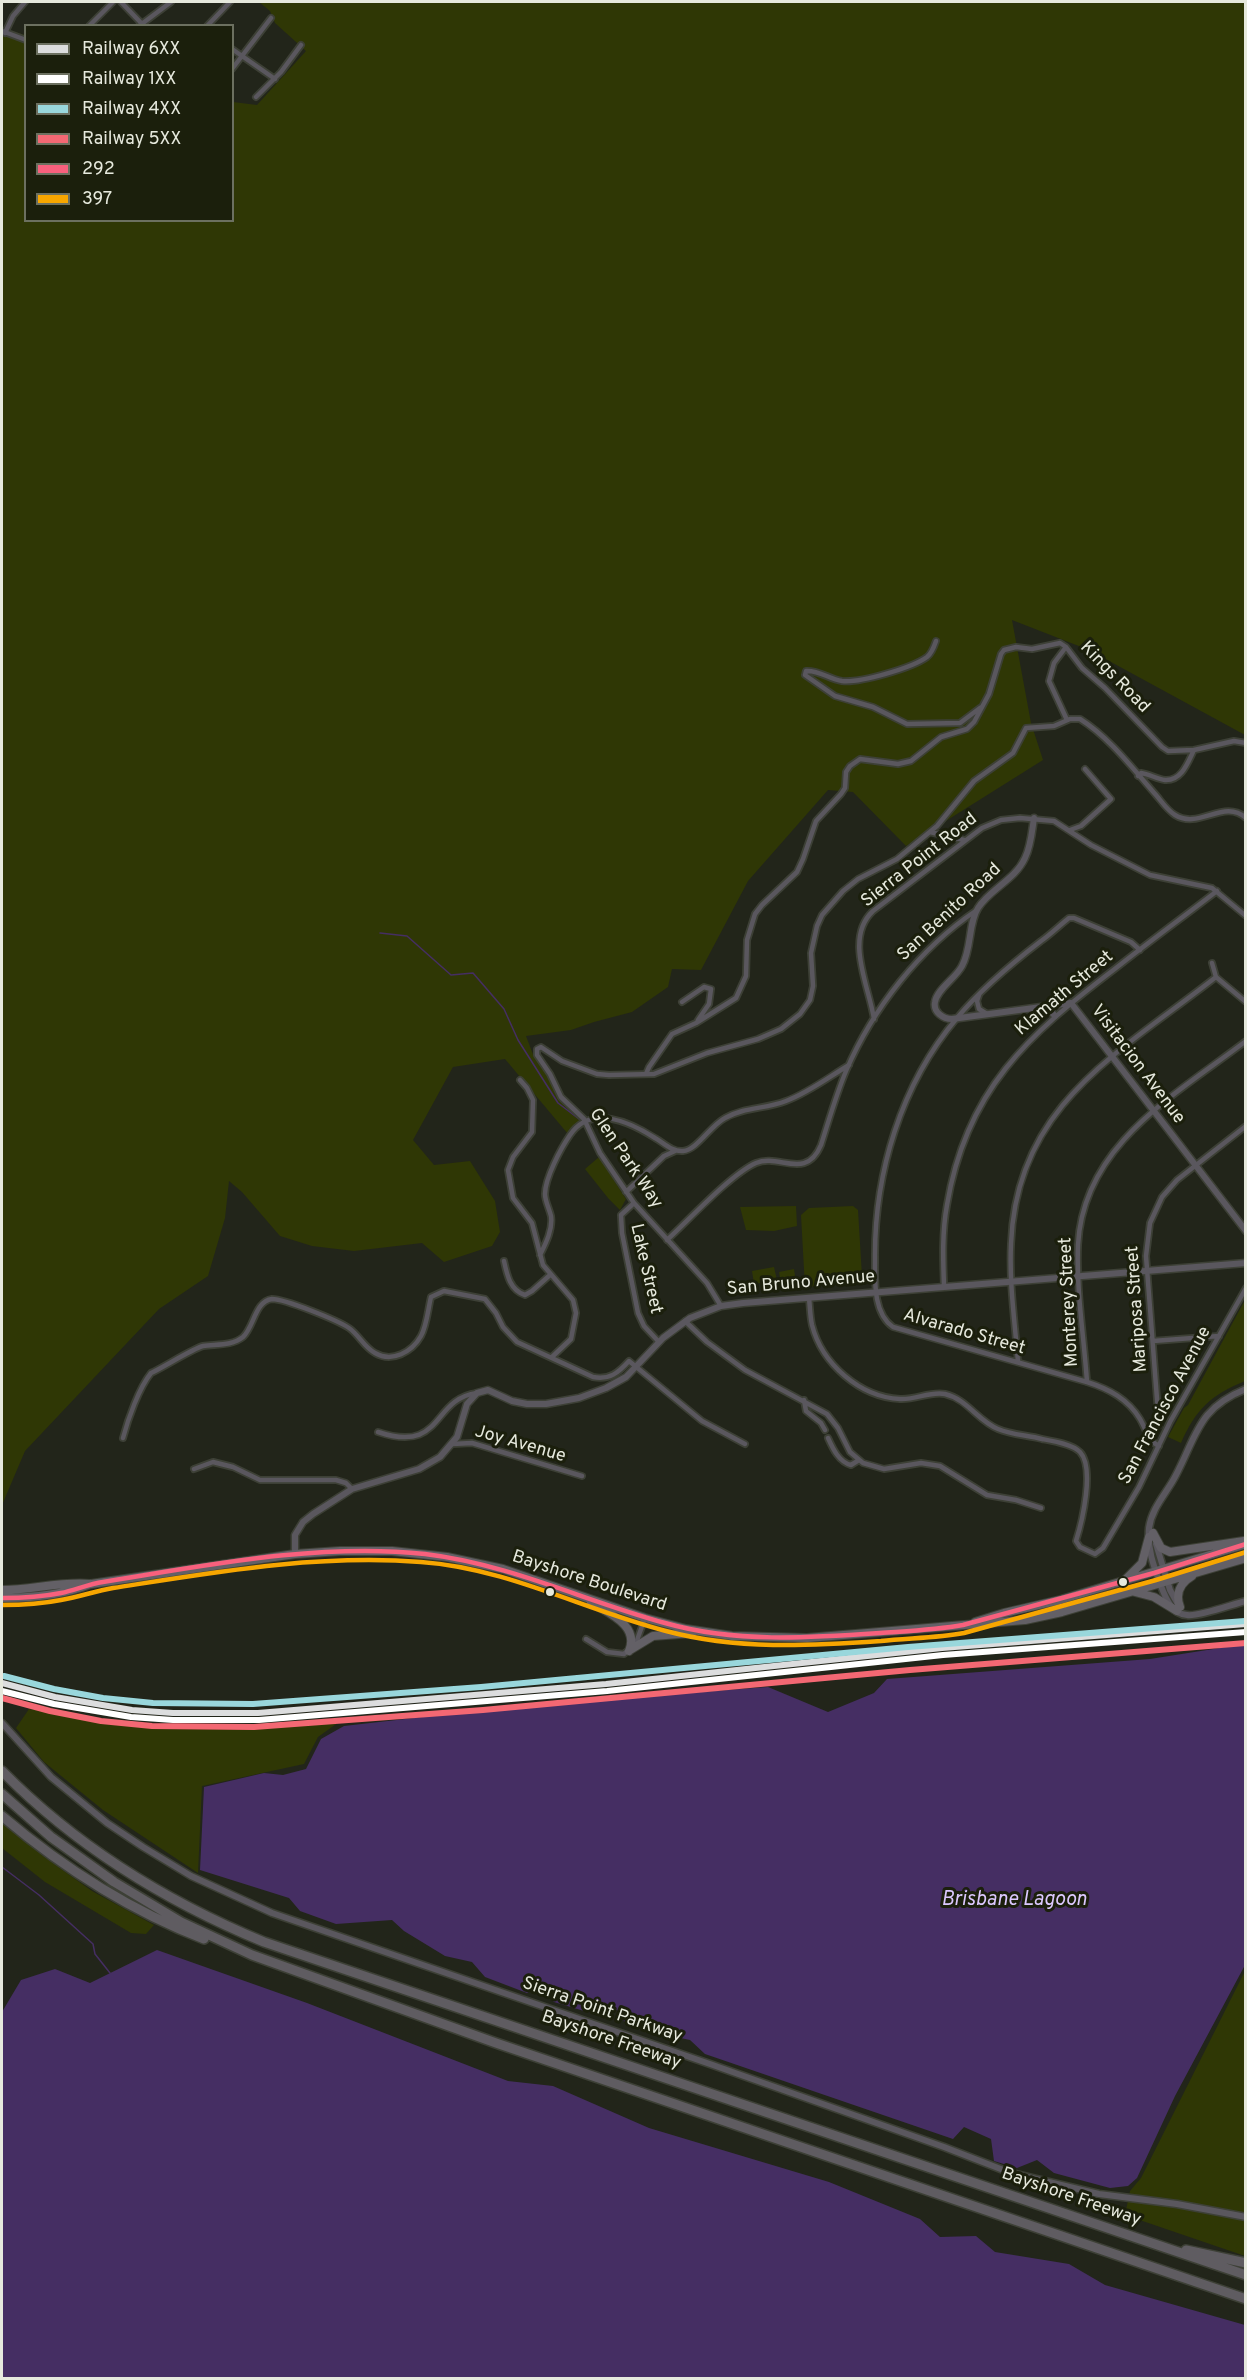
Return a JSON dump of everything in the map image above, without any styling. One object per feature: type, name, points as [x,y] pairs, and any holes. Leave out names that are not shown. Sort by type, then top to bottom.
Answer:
[{"type":"highway","name":"Bayshore Freeway","points":[[2,1772],[63,1826],[127,1871],[194,1910],[256,1938],[321,1963],[549,2037],[1245,2275]]},
{"type":"highway","points":[[2,1794],[51,1837],[114,1882],[181,1922],[252,1955]]},
{"type":"highway","points":[[2,1816],[55,1857],[152,1916],[200,1938],[496,2043],[1245,2299]]},
{"type":"highway","points":[[1159,2245],[1245,2263]]},
{"type":"main road","points":[[1151,1535],[1161,1548],[1170,1552],[1245,1542]]},
{"type":"main road","points":[[1124,1581],[1142,1563],[1151,1535]]},
{"type":"main road","name":"Bayshore Boulevard","points":[[971,1624],[1160,1571],[1245,1542]]},
{"type":"main road","name":"Bayshore Boulevard","points":[[2,1598],[72,1590],[91,1584],[295,1554],[379,1551],[447,1557],[509,1571],[645,1618],[707,1633],[757,1638],[807,1638],[1006,1623],[1044,1617],[1245,1558]]},
{"type":"main road","points":[[1134,1592],[1154,1597],[1179,1609],[1178,1594],[1181,1585],[1198,1572]]},
{"type":"main road","name":"Bayshore Boulevard","points":[[2,1590],[27,1589],[72,1582],[91,1584]]},
{"type":"main road","points":[[577,1594],[626,1625],[631,1635],[629,1651]]},
{"type":"main road","points":[[629,1651],[653,1636],[707,1633]]},
{"type":"street","points":[[24,39],[3,32],[26,2]]},
{"type":"street","points":[[91,24],[113,2]]},
{"type":"street","points":[[121,2],[140,24]]},
{"type":"street","points":[[142,24],[171,2]]},
{"type":"street","points":[[209,24],[230,2]]},
{"type":"street","points":[[234,67],[271,18]]},
{"type":"street","points":[[256,97],[275,79],[301,45]]},
{"type":"street","points":[[234,50],[275,79]]},
{"type":"street","points":[[936,641],[928,656],[918,662],[865,679],[843,681],[813,671],[806,671],[805,675],[810,681],[835,696],[873,707],[907,724],[960,723],[984,704]]},
{"type":"street","name":"Kings Road","points":[[646,1074],[649,1066],[672,1034],[730,1004],[742,989],[746,976],[747,940],[755,914],[797,872],[816,821],[844,788],[849,766],[860,759],[898,764],[911,760],[941,738],[967,729],[984,704],[1004,650],[1016,647],[1040,648],[1055,643],[1066,646],[1082,668],[1168,751],[1194,750],[1234,741],[1245,743]]},
{"type":"street","points":[[1066,646],[1054,663],[1049,681],[1067,720]]},
{"type":"street","points":[[646,1074],[662,1072],[716,1050],[766,1036],[791,1022],[804,1010],[812,995],[811,953],[816,926],[822,915],[855,882],[897,859],[930,832],[944,819],[974,781],[1013,753],[1026,728],[1054,726],[1079,718],[1089,724],[1166,808],[1178,817],[1194,820],[1227,811],[1238,812],[1245,818]]},
{"type":"street","points":[[1138,776],[1141,773],[1164,780],[1175,778],[1182,772],[1194,750]]},
{"type":"street","points":[[1070,830],[1081,826],[1111,799],[1085,769]]},
{"type":"street","name":"Sierra Point Road","points":[[874,1019],[859,954],[864,922],[873,911],[964,840],[989,824],[1001,820],[1034,818],[1051,820],[1144,873],[1162,879],[1199,884],[1216,891],[1245,916]]},
{"type":"street","name":"San Benito Road","points":[[667,1240],[739,1174],[754,1164],[766,1161],[796,1165],[807,1162],[816,1155],[849,1065],[874,1019],[918,960],[959,922],[977,910],[1021,866],[1028,850],[1034,818]]},
{"type":"street","points":[[1081,826],[1082,839]]},
{"type":"street","points":[[930,832],[964,840]]},
{"type":"street","name":"Klamath Street","points":[[944,1286],[943,1251],[946,1207],[963,1145],[977,1112],[1004,1069],[1055,1016],[1216,891]]},
{"type":"street","points":[[956,1018],[948,1019],[941,1016],[935,1008],[935,1000],[962,965],[968,952],[977,910]]},
{"type":"street","name":"Alvarado Street","points":[[1140,950],[1131,942],[1071,918],[1008,967],[956,1018],[917,1079],[903,1109],[889,1150],[876,1218],[877,1293],[882,1316],[899,1330],[1110,1390],[1127,1403],[1152,1442],[1159,1446]]},
{"type":"street","points":[[1212,963],[1216,977],[1245,1002]]},
{"type":"street","points":[[1018,1362],[1011,1243],[1014,1209],[1031,1155],[1049,1123],[1085,1078],[1216,977]]},
{"type":"street","points":[[682,1002],[704,987],[711,989],[709,1004],[696,1023]]},
{"type":"street","points":[[981,993],[978,1005],[980,1010],[987,1014]]},
{"type":"street","name":"Visitacion Avenue","points":[[956,1018],[1071,1003],[1245,1231]]},
{"type":"street","points":[[1047,1007],[1055,1016]]},
{"type":"street","name":"Monterey Street","points":[[1088,1382],[1079,1276],[1079,1232],[1093,1183],[1103,1164],[1119,1143],[1153,1111],[1245,1041]]},
{"type":"street","name":"Glen Park Way","points":[[646,1074],[616,1076],[597,1074],[562,1061],[541,1047],[536,1051],[561,1097],[586,1121],[600,1152],[626,1192],[712,1289],[721,1306]]},
{"type":"street","points":[[626,1192],[664,1156],[694,1147],[711,1127],[730,1115],[787,1101],[849,1065]]},
{"type":"street","points":[[520,1080],[533,1100],[532,1132],[513,1157],[508,1170],[513,1198],[518,1208],[532,1223],[543,1265],[573,1300],[576,1313],[571,1339],[552,1357]]},
{"type":"street","points":[[540,1255],[551,1223],[546,1196],[548,1179],[570,1135],[586,1121],[607,1118],[625,1122],[675,1151]]},
{"type":"street","name":"Mariposa Street","points":[[1159,1425],[1146,1244],[1155,1211],[1169,1188],[1245,1126]]},
{"type":"street","name":"Lake Street","points":[[634,1203],[621,1215],[622,1233],[640,1318],[659,1342]]},
{"type":"street","points":[[504,1261],[512,1284],[525,1295],[550,1275]]},
{"type":"street","name":"San Bruno Avenue","points":[[477,1393],[488,1390],[512,1401],[527,1404],[569,1401],[618,1382],[637,1367],[659,1342],[685,1321],[721,1306],[1245,1263]]},
{"type":"street","name":"San Francisco Avenue","points":[[809,1298],[812,1327],[821,1347],[834,1365],[863,1389],[880,1396],[900,1400],[936,1394],[951,1396],[962,1401],[994,1427],[1065,1445],[1079,1451],[1084,1459],[1086,1496],[1077,1543],[1084,1549],[1098,1553],[1139,1487],[1167,1428],[1245,1288]]},
{"type":"street","points":[[123,1438],[133,1408],[151,1373],[201,1346],[236,1341],[244,1336],[262,1303],[271,1299],[284,1301],[334,1320],[357,1334],[374,1353],[391,1357],[401,1355],[418,1341],[422,1335],[431,1297],[444,1291],[485,1299],[510,1336],[522,1345],[593,1377],[604,1379],[612,1376],[629,1361],[702,1421],[745,1444]]},
{"type":"street","points":[[685,1321],[745,1370],[819,1408],[835,1423],[850,1452],[858,1460],[884,1469],[921,1463],[940,1466],[987,1495],[1012,1499],[1041,1508]]},
{"type":"street","points":[[1153,1341],[1219,1336]]},
{"type":"street","points":[[1245,1389],[1221,1401],[1201,1422],[1177,1473],[1150,1520],[1151,1535],[1163,1582],[1179,1609],[1196,1614],[1245,1601]]},
{"type":"street","points":[[378,1432],[401,1437],[418,1437],[431,1428],[458,1398],[477,1393]]},
{"type":"street","points":[[295,1554],[294,1539],[303,1523],[313,1514],[352,1489],[423,1467],[440,1457],[459,1433],[470,1399],[477,1393]]},
{"type":"street","points":[[804,1400],[806,1411],[821,1423],[825,1430]]},
{"type":"street","points":[[1147,1432],[1159,1425],[1167,1428]]},
{"type":"street","points":[[828,1438],[838,1457],[845,1464],[851,1465],[858,1460]]},
{"type":"street","name":"Joy Avenue","points":[[451,1445],[472,1443],[582,1476]]},
{"type":"street","points":[[194,1469],[213,1462],[233,1467],[260,1480],[336,1480],[346,1483],[352,1489]]},
{"type":"street","points":[[586,1639],[612,1654],[624,1654],[636,1643],[645,1618]]},
{"type":"street","name":"Sierra Point Parkway","points":[[2,1723],[51,1777],[107,1823],[191,1876],[272,1913],[721,2067],[950,2149],[1004,2171],[1099,2194],[1177,2204],[1245,2217]]},
{"type":"green space","points":[[259,2],[1245,2],[1245,735],[1089,650],[1012,620],[1031,723],[1043,760],[906,846],[853,792],[828,790],[748,881],[701,970],[672,969],[668,987],[632,1012],[571,1030],[526,1036],[534,1057],[548,1072],[561,1101],[582,1121],[568,1134],[505,1059],[453,1067],[413,1140],[434,1165],[470,1161],[495,1201],[500,1232],[492,1246],[444,1262],[422,1243],[354,1251],[312,1246],[280,1236],[242,1192],[229,1181],[225,1218],[208,1276],[159,1309],[25,1451],[2,1505],[2,28],[24,35],[24,222],[234,222],[234,102],[257,105],[306,51],[275,23],[270,11]]},
{"type":"green space","points":[[599,1157],[626,1199],[620,1210],[585,1169]]},
{"type":"green space","points":[[796,1206],[797,1226],[774,1231],[746,1230],[740,1207]]},
{"type":"green space","points":[[853,1206],[858,1210],[862,1276],[805,1288],[801,1215],[809,1208]]},
{"type":"green space","points":[[774,1267],[777,1280],[754,1284],[752,1271]]},
{"type":"green space","points":[[794,1269],[796,1283],[781,1285],[779,1272]]},
{"type":"green space","points":[[1245,1300],[1245,1381],[1206,1404],[1181,1443],[1168,1437],[1184,1408],[1188,1405]]},
{"type":"green space","points":[[29,1709],[164,1727],[245,1727],[339,1722],[318,1737],[304,1764],[202,1786],[198,1873],[103,1810],[44,1762],[16,1728]]},
{"type":"green space","points":[[2,1823],[92,1891],[154,1925],[146,1934],[131,1933],[45,1882],[2,1848]]},
{"type":"green space","points":[[1245,1971],[1245,2256],[1125,2215],[1130,2191],[1141,2178]]},
{"type":"water","name":"Brisbane Lagoon","points":[[1245,1644],[1245,1965],[1175,2096],[1137,2178],[1128,2186],[1110,2188],[1054,2173],[1037,2160],[1017,2168],[994,2161],[991,2139],[964,2127],[953,2139],[705,2054],[690,2040],[628,2027],[617,2010],[594,2014],[554,2002],[541,1985],[527,1993],[485,1977],[472,1962],[445,1956],[404,1931],[392,1920],[336,1924],[300,1911],[289,1898],[200,1870],[204,1787],[264,1773],[283,1775],[306,1769],[321,1739],[344,1726],[528,1705],[768,1687],[828,1712],[874,1693],[887,1679],[1150,1659]]},
{"type":"water","points":[[157,1950],[307,2003],[508,2081],[553,2086],[649,2128],[829,2182],[920,2219],[940,2237],[976,2236],[995,2252],[1069,2264],[1105,2285],[1245,2325],[1245,2378],[2,2378],[2,2012],[21,1980],[55,1969],[90,1983]]},
{"type":"waterway","points":[[380,933],[407,936],[451,975],[473,973],[504,1009],[518,1040],[558,1103],[579,1119]]},
{"type":"waterway","points":[[2,1867],[39,1895],[93,1944],[95,1954],[110,1973]]},
{"type":"rail line","name":"4XX","points":[[4,1676],[54,1689],[103,1698],[153,1703],[253,1704],[481,1687],[908,1647],[1245,1621]]},
{"type":"rail line","name":"6XX","points":[[2,1683],[55,1697],[132,1710],[173,1713],[258,1713],[606,1684],[942,1648],[1246,1624]]},
{"type":"rail line","name":"1XX","points":[[2,1691],[54,1704],[131,1717],[173,1720],[259,1720],[607,1691],[943,1655],[1246,1632]]},
{"type":"rail line","name":"5XX","points":[[2,1698],[50,1711],[101,1721],[152,1726],[254,1727],[483,1710],[910,1670],[1246,1643]]},
{"type":"transit line","name":"292","points":[[2,1598],[54,1594],[103,1582],[263,1558],[344,1551],[385,1551],[425,1554],[487,1566],[635,1614],[691,1629],[745,1636],[826,1636],[963,1625],[1154,1573],[1246,1544]]},
{"type":"transit line","name":"397","points":[[2,1605],[68,1599],[113,1588],[267,1566],[343,1560],[382,1560],[421,1562],[484,1572],[635,1622],[693,1637],[746,1644],[827,1644],[964,1633],[1156,1580],[1246,1552]]}]
